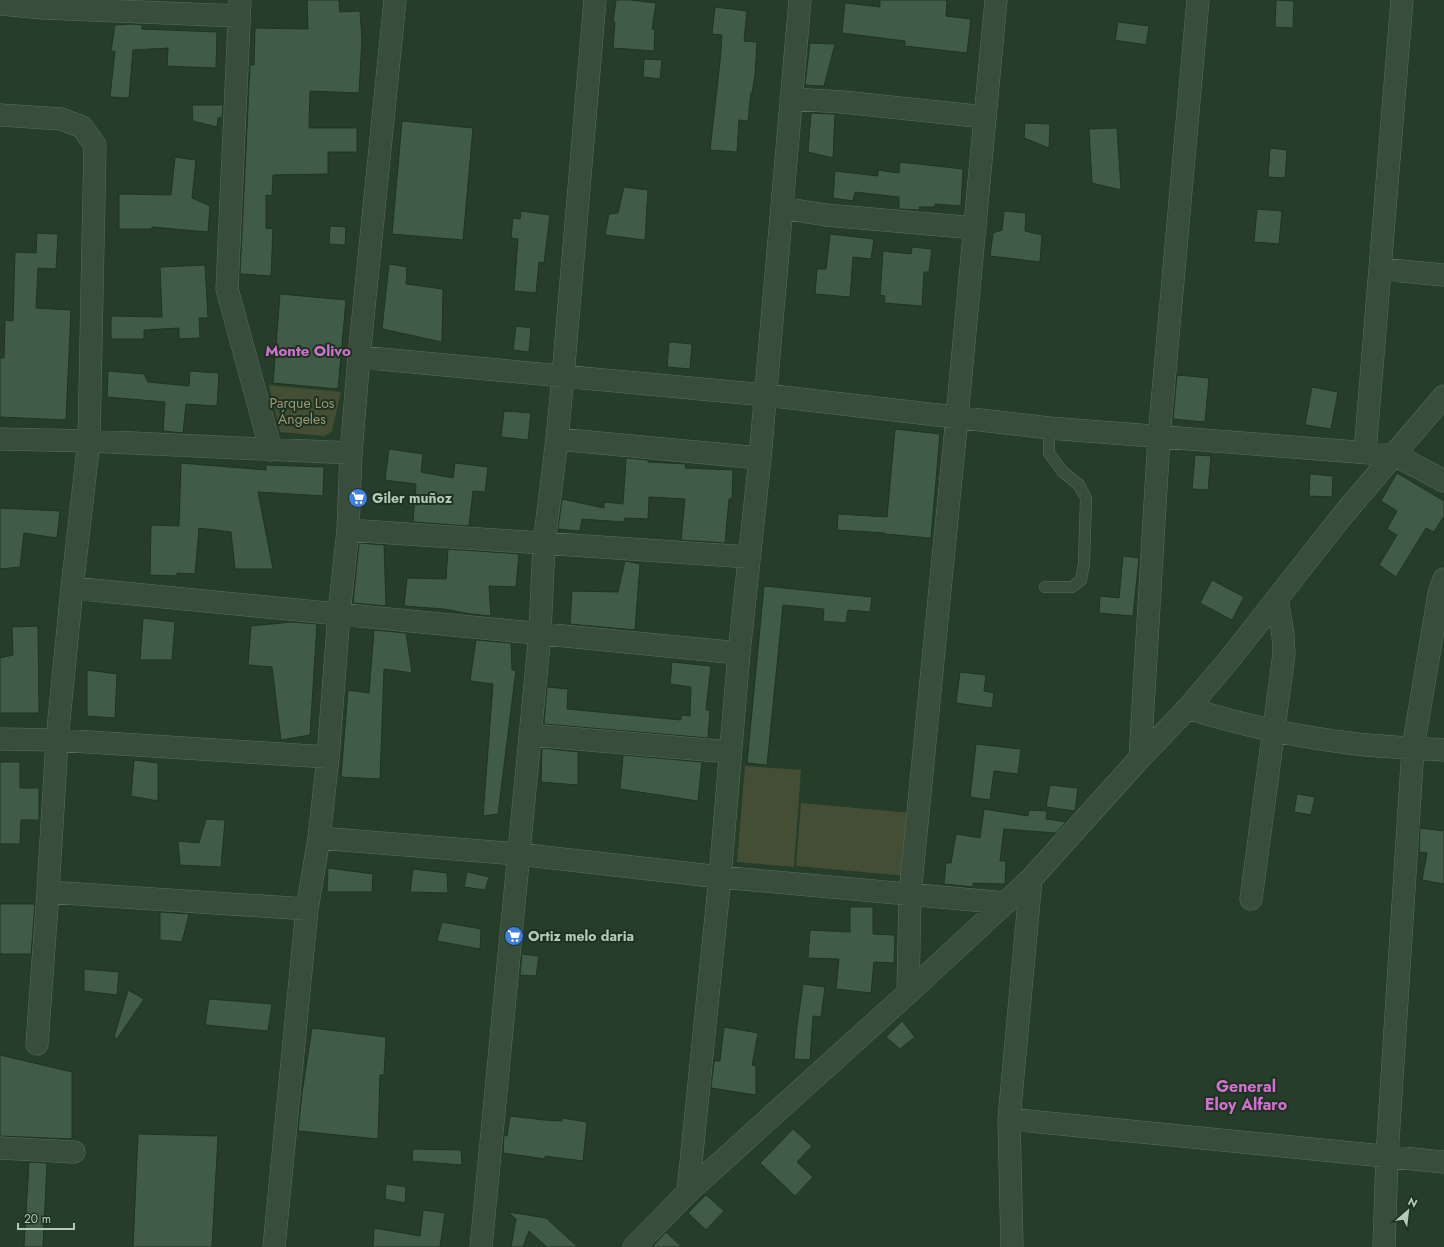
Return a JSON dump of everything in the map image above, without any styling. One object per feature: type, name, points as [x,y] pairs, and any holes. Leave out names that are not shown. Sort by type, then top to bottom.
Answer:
[{"type":"street","points":[[274,1247],[307,909],[319,838],[328,757],[339,614],[348,530],[351,453],[359,357],[395,0]]},
{"type":"street","points":[[480,1247],[540,633],[544,544],[558,439],[595,0]]},
{"type":"street","points":[[688,1192],[720,876],[739,653],[760,458],[790,99],[800,0]]},
{"type":"street","points":[[908,993],[910,894],[996,0]]},
{"type":"street","points":[[1140,758],[1159,437],[1198,0]]},
{"type":"street","points":[[1365,452],[1402,0]]},
{"type":"street","points":[[0,4],[50,8],[239,8],[227,289],[271,450]]},
{"type":"street","points":[[790,99],[843,102],[985,116]]},
{"type":"street","points":[[0,115],[61,119],[82,127],[95,145],[89,442],[72,588],[57,740],[37,1044]]},
{"type":"street","points":[[782,208],[826,215],[975,228]]},
{"type":"street","points":[[1380,269],[1444,275]]},
{"type":"street","points":[[359,357],[765,395],[1049,428],[1395,455],[1444,481]]},
{"type":"street","points":[[637,1246],[688,1192],[908,993],[1031,879],[1140,758],[1188,708],[1228,661],[1342,516],[1444,396]]},
{"type":"street","points":[[0,439],[351,453]]},
{"type":"street","points":[[558,439],[760,458]]},
{"type":"street","points":[[348,530],[749,557]]},
{"type":"street","points":[[1384,1247],[1386,1156],[1413,748],[1439,594],[1444,579]]},
{"type":"street","points":[[72,588],[739,653]]},
{"type":"street","points":[[1251,899],[1284,654],[1284,635],[1277,599]]},
{"type":"street","points":[[1188,708],[1258,728],[1350,743],[1444,750]]},
{"type":"street","points":[[530,735],[730,752]]},
{"type":"street","points":[[0,739],[57,740],[328,757]]},
{"type":"street","points":[[319,838],[518,854],[720,876],[1006,903]]},
{"type":"street","points":[[1012,1247],[1009,1119],[1031,879]]},
{"type":"street","points":[[48,892],[307,909]]},
{"type":"street","points":[[1009,1119],[1444,1162]]},
{"type":"street","points":[[0,1148],[74,1152]]},
{"type":"lane","points":[[1045,587],[1072,587],[1081,580],[1084,563],[1086,498],[1079,485],[1062,472],[1049,453],[1049,428]]},
{"type":"green space","name":"Parque Los Ángeles","points":[[269,385],[341,392],[332,431],[325,436],[280,432]]},
{"type":"green space","points":[[745,766],[801,770],[794,867],[737,862]]},
{"type":"green space","points":[[801,803],[911,813],[906,876],[796,866]]},
{"type":"building","points":[[307,0],[339,0],[340,12],[360,11],[362,39],[359,93],[310,91],[309,128],[357,128],[357,152],[328,152],[328,174],[273,175],[272,196],[266,195],[266,228],[273,229],[271,276],[240,274],[250,65],[254,65],[255,28],[308,29]]},
{"type":"building","points":[[616,0],[656,3],[652,29],[655,30],[654,51],[613,48],[615,22],[613,22]]},
{"type":"building","points":[[880,0],[947,0],[946,16],[971,19],[967,53],[905,46],[905,41],[842,33],[845,3],[880,7]]},
{"type":"building","points":[[1276,0],[1294,1],[1293,28],[1275,27]]},
{"type":"building","points":[[715,7],[747,11],[744,41],[757,42],[755,75],[751,93],[748,121],[739,120],[737,152],[710,150],[722,35],[712,34]]},
{"type":"building","points":[[1118,22],[1149,26],[1146,45],[1115,40]]},
{"type":"building","points":[[115,25],[142,25],[142,29],[217,32],[216,68],[167,66],[168,48],[133,50],[129,98],[110,97],[115,51],[111,51]]},
{"type":"building","points":[[810,43],[835,44],[824,86],[805,85]]},
{"type":"building","points":[[644,59],[662,60],[660,79],[643,77]]},
{"type":"building","points":[[192,105],[223,105],[222,118],[218,118],[217,127],[193,121]]},
{"type":"building","points":[[811,113],[835,114],[833,158],[808,152]]},
{"type":"building","points":[[402,121],[473,128],[463,240],[392,234]]},
{"type":"building","points":[[1025,123],[1050,124],[1049,148],[1024,138]]},
{"type":"building","points":[[1117,128],[1121,190],[1092,183],[1089,129]]},
{"type":"building","points":[[1270,148],[1287,150],[1285,178],[1268,177]]},
{"type":"building","points":[[175,157],[196,160],[192,198],[210,206],[208,232],[152,227],[152,229],[119,229],[119,194],[171,195]]},
{"type":"building","points":[[900,162],[963,169],[961,206],[935,204],[935,207],[919,207],[920,210],[899,209],[899,197],[855,192],[853,201],[833,198],[835,171],[878,176],[878,170],[899,173]]},
{"type":"building","points":[[624,187],[648,190],[645,240],[605,235],[609,214],[618,213]]},
{"type":"building","points":[[1257,209],[1282,211],[1279,244],[1254,242]]},
{"type":"building","points":[[521,211],[550,215],[544,263],[539,262],[536,293],[514,291],[518,239],[511,238],[513,218],[520,219]]},
{"type":"building","points":[[1004,211],[1026,213],[1025,231],[1042,235],[1040,262],[990,256],[993,233],[1002,230]]},
{"type":"building","points":[[330,226],[346,227],[345,245],[329,244]]},
{"type":"building","points":[[37,233],[58,234],[56,269],[38,268],[36,308],[71,310],[66,420],[0,417],[0,358],[4,358],[5,320],[13,321],[15,252],[36,253]]},
{"type":"building","points":[[830,234],[874,239],[871,259],[853,257],[850,297],[815,294],[817,269],[826,269]]},
{"type":"building","points":[[912,247],[932,249],[929,272],[924,272],[922,306],[884,303],[885,296],[880,295],[883,251],[911,254]]},
{"type":"building","points":[[389,264],[407,267],[406,284],[443,289],[442,342],[382,329]]},
{"type":"building","points":[[205,265],[208,318],[199,318],[200,338],[179,339],[179,328],[144,330],[144,339],[111,339],[111,316],[162,317],[160,267]]},
{"type":"building","points":[[280,294],[346,300],[338,389],[273,383]]},
{"type":"building","points":[[516,326],[531,328],[529,352],[513,350]]},
{"type":"building","points":[[669,342],[692,344],[690,369],[667,367]]},
{"type":"building","points":[[108,371],[144,374],[148,382],[189,386],[190,371],[219,373],[217,406],[186,404],[183,433],[163,431],[165,402],[107,397]]},
{"type":"building","points":[[1177,375],[1209,378],[1205,422],[1173,419]]},
{"type":"building","points":[[1312,387],[1338,392],[1331,429],[1305,425]]},
{"type":"building","points":[[504,411],[531,413],[528,440],[501,437]]},
{"type":"building","points":[[895,429],[940,434],[931,538],[837,530],[838,514],[887,517]]},
{"type":"building","points":[[389,449],[423,454],[421,472],[453,478],[455,463],[488,467],[485,492],[473,491],[469,526],[413,522],[416,484],[385,480]]},
{"type":"building","points":[[1195,455],[1211,456],[1208,490],[1192,489]]},
{"type":"building","points":[[626,458],[648,460],[648,462],[686,464],[685,468],[733,470],[732,499],[729,499],[725,543],[681,540],[685,499],[649,497],[648,519],[625,518],[624,522],[582,519],[580,531],[558,529],[562,499],[604,508],[604,502],[623,504]]},
{"type":"building","points":[[181,463],[266,470],[266,465],[324,467],[323,496],[258,492],[273,569],[235,569],[231,532],[199,528],[195,574],[177,573],[177,576],[150,575],[151,525],[179,526]]},
{"type":"building","points":[[1397,473],[1444,501],[1444,516],[1434,532],[1426,528],[1396,577],[1379,565],[1397,535],[1387,529],[1397,511],[1381,501]]},
{"type":"building","points":[[1310,474],[1333,476],[1332,497],[1309,496]]},
{"type":"building","points":[[0,508],[60,511],[57,538],[24,533],[20,567],[0,569]]},
{"type":"building","points":[[359,543],[384,545],[386,606],[353,603]]},
{"type":"building","points":[[448,549],[519,554],[516,587],[489,586],[491,616],[444,609],[404,606],[407,578],[446,579]]},
{"type":"building","points":[[1123,556],[1139,558],[1133,616],[1099,613],[1100,596],[1119,598]]},
{"type":"building","points":[[625,561],[640,564],[635,630],[570,624],[572,591],[618,592]]},
{"type":"building","points":[[1212,580],[1244,597],[1232,620],[1200,603]]},
{"type":"building","points":[[764,586],[872,597],[870,612],[848,610],[846,623],[823,621],[824,609],[783,605],[767,765],[747,763]]},
{"type":"building","points":[[143,618],[175,622],[172,660],[140,660]]},
{"type":"building","points":[[292,622],[317,624],[310,735],[281,740],[272,667],[248,665],[251,626]]},
{"type":"building","points":[[38,626],[39,713],[0,713],[0,658],[13,655],[12,627]]},
{"type":"building","points":[[374,630],[406,633],[412,673],[384,669],[380,779],[341,777],[348,690],[369,693]]},
{"type":"building","points":[[476,640],[511,643],[512,670],[516,670],[498,814],[483,816],[493,684],[470,681]]},
{"type":"building","points":[[672,662],[711,666],[706,710],[710,710],[708,738],[544,724],[547,687],[568,689],[567,709],[681,720],[681,715],[690,716],[691,687],[670,684]]},
{"type":"building","points":[[87,670],[117,674],[115,718],[87,716]]},
{"type":"building","points":[[960,672],[986,675],[984,691],[994,693],[992,708],[956,703]]},
{"type":"building","points":[[976,744],[1021,749],[1018,774],[994,771],[990,800],[970,797]]},
{"type":"building","points":[[542,748],[578,752],[578,785],[541,782]]},
{"type":"building","points":[[623,755],[702,762],[698,801],[620,789]]},
{"type":"building","points":[[134,760],[158,763],[158,801],[131,796]]},
{"type":"building","points":[[0,762],[20,762],[20,788],[39,788],[39,820],[21,820],[20,844],[0,844]]},
{"type":"building","points":[[1050,785],[1078,788],[1075,811],[1046,807]]},
{"type":"building","points":[[1297,794],[1315,797],[1311,815],[1294,812]]},
{"type":"building","points":[[984,809],[1028,816],[1029,810],[1047,811],[1046,819],[1066,822],[1056,833],[1004,829],[1000,861],[1006,861],[1005,884],[973,883],[973,887],[944,884],[946,863],[951,863],[956,834],[980,838]]},
{"type":"building","points":[[206,819],[225,820],[221,867],[180,865],[178,841],[199,843]]},
{"type":"building","points":[[1420,828],[1444,831],[1444,884],[1422,880],[1427,853],[1419,852]]},
{"type":"building","points":[[328,868],[373,874],[372,892],[327,892]]},
{"type":"building","points":[[413,869],[447,873],[448,893],[410,892]]},
{"type":"building","points":[[467,872],[489,877],[485,890],[464,887]]},
{"type":"building","points":[[0,904],[35,904],[31,954],[0,954]]},
{"type":"building","points":[[850,907],[873,907],[873,934],[895,935],[894,963],[874,962],[871,993],[836,989],[839,959],[808,958],[810,930],[850,932]]},
{"type":"building","points":[[160,912],[189,914],[182,942],[160,940]]},
{"type":"building","points":[[442,922],[481,929],[480,949],[437,941]]},
{"type":"building","points":[[522,954],[539,956],[536,976],[520,975]]},
{"type":"building","points":[[84,969],[119,972],[117,995],[84,991]]},
{"type":"building","points":[[803,984],[825,987],[821,1017],[813,1016],[810,1060],[794,1059]]},
{"type":"building","points":[[128,990],[144,999],[117,1039],[114,1037]]},
{"type":"building","points":[[209,999],[272,1004],[268,1031],[205,1025]]},
{"type":"building","points":[[902,1021],[915,1037],[900,1049],[886,1037]]},
{"type":"building","points":[[724,1027],[758,1033],[752,1065],[756,1066],[756,1095],[711,1088],[714,1061],[720,1061]]},
{"type":"building","points":[[312,1028],[386,1037],[384,1075],[380,1075],[378,1139],[298,1131]]},
{"type":"building","points":[[0,1055],[72,1072],[72,1139],[0,1136]]},
{"type":"building","points":[[510,1116],[562,1121],[562,1118],[587,1122],[583,1161],[545,1156],[545,1159],[503,1153],[504,1135],[507,1136]]},
{"type":"building","points":[[793,1129],[812,1146],[797,1162],[813,1177],[795,1196],[760,1163]]},
{"type":"building","points":[[138,1134],[218,1136],[212,1247],[133,1247]]},
{"type":"building","points":[[413,1149],[461,1150],[462,1165],[412,1161]]},
{"type":"building","points":[[29,1162],[47,1163],[43,1247],[24,1247]]},
{"type":"building","points":[[386,1184],[406,1187],[405,1203],[385,1199]]},
{"type":"building","points":[[706,1195],[724,1211],[706,1230],[688,1213]]},
{"type":"building","points":[[423,1210],[445,1213],[440,1247],[373,1247],[374,1228],[420,1236]]},
{"type":"building","points":[[508,1212],[546,1218],[578,1247],[547,1247],[529,1231],[523,1247],[511,1247],[516,1219]]},
{"type":"building","points":[[666,1232],[682,1247],[652,1247]]},
{"type":"place","name":"Giler muñoz","points":[[358,498]]},
{"type":"place","name":"Ortiz melo daria","points":[[514,936]]},
{"type":"district","name":"Monte Olivo","points":[[308,351]]},
{"type":"district","name":"General Eloy Alfaro","points":[[1246,1095]]}]
